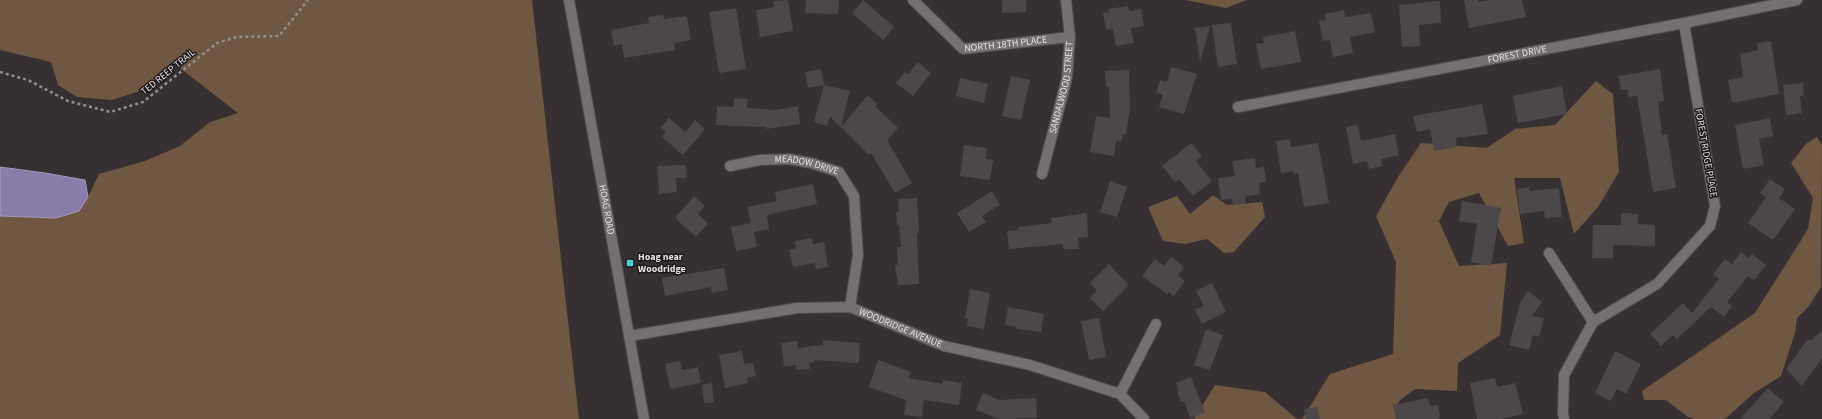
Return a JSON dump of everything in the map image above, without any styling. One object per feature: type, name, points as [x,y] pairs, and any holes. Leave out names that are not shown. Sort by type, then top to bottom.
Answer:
[{"type":"street","name":"HOAG ROAD","points":[[568,0],[644,419]]},
{"type":"street","name":"NORTH 18TH PLACE","points":[[913,0],[963,49],[1070,37]]},
{"type":"street","name":"SANDALWOOD STREET","points":[[1042,174],[1067,78],[1070,37],[1066,0]]},
{"type":"street","name":"FOREST DRIVE","points":[[1238,107],[1684,23],[1797,0]]},
{"type":"street","name":"FOREST RIDGE PLACE","points":[[1593,322],[1657,284],[1710,226],[1715,206],[1684,23]]},
{"type":"street","name":"MEADOW DRIVE","points":[[730,166],[760,160],[789,159],[812,163],[839,172],[854,196],[858,255],[850,307]]},
{"type":"street","points":[[1549,253],[1593,322],[1564,375],[1562,413],[1564,419]]},
{"type":"street","name":"WOODRIDGE AVENUE","points":[[629,336],[797,308],[850,307],[944,346],[1030,366],[1120,394],[1144,419]]},
{"type":"street","points":[[1120,394],[1156,324]]},
{"type":"path","name":"TED REEP TRAIL","points":[[0,72],[28,80],[68,101],[110,112],[143,102],[217,43],[237,37],[279,36],[308,0]]},
{"type":"shaded area","points":[[0,0],[532,0],[579,419],[0,419],[0,216],[56,218],[88,197],[99,174],[145,161],[180,146],[210,122],[238,113],[172,62],[146,89],[112,100],[77,97],[58,85],[51,62],[0,50]]},
{"type":"shaded area","points":[[1185,0],[1247,0],[1226,8]]},
{"type":"shaded area","points":[[1596,81],[1613,94],[1619,172],[1598,207],[1574,234],[1560,178],[1514,178],[1524,243],[1508,246],[1479,193],[1449,202],[1439,221],[1459,266],[1507,263],[1500,335],[1458,363],[1457,391],[1415,389],[1400,400],[1395,408],[1401,419],[1302,419],[1330,374],[1393,354],[1396,262],[1376,216],[1398,177],[1421,143],[1487,148],[1515,129],[1555,125]]},
{"type":"shaded area","points":[[1817,137],[1822,145],[1821,287],[1808,307],[1797,318],[1795,333],[1781,376],[1754,393],[1725,419],[1695,419],[1688,417],[1666,400],[1644,400],[1642,391],[1755,313],[1808,229],[1813,198],[1791,163],[1806,144]]},
{"type":"shaded area","points":[[0,167],[85,180],[88,197],[79,211],[56,218],[0,216]]},
{"type":"shaded area","points":[[1213,195],[1227,205],[1262,202],[1265,217],[1234,252],[1224,253],[1207,239],[1185,244],[1163,241],[1148,207],[1177,196],[1190,214]]},
{"type":"shaded area","points":[[1215,385],[1265,392],[1297,419],[1194,419]]},
{"type":"building","points":[[788,0],[793,31],[760,37],[756,10],[774,7],[773,1]]},
{"type":"building","points":[[806,0],[839,0],[838,14],[805,13]]},
{"type":"building","points":[[863,0],[894,27],[883,40],[852,13]]},
{"type":"building","points":[[1002,0],[1026,0],[1026,12],[1002,13]]},
{"type":"building","points":[[1464,0],[1478,0],[1478,2],[1488,0],[1522,0],[1526,17],[1469,28]]},
{"type":"building","points":[[1440,1],[1441,23],[1419,25],[1420,46],[1402,47],[1399,5]]},
{"type":"building","points":[[1128,6],[1129,11],[1141,9],[1144,26],[1131,28],[1134,43],[1116,46],[1113,29],[1106,30],[1103,13],[1109,12],[1108,9]]},
{"type":"building","points":[[736,8],[746,69],[719,73],[709,12]]},
{"type":"building","points":[[1344,10],[1345,17],[1371,13],[1375,32],[1350,37],[1353,53],[1333,57],[1330,40],[1323,41],[1319,21],[1326,20],[1325,14]]},
{"type":"building","points":[[663,15],[664,19],[687,16],[691,40],[674,43],[675,50],[624,58],[622,44],[614,46],[611,30],[649,23],[648,17]]},
{"type":"building","points":[[1231,23],[1237,64],[1218,67],[1212,25]]},
{"type":"building","points":[[1210,26],[1200,62],[1195,28]]},
{"type":"building","points":[[1295,31],[1301,62],[1261,69],[1256,44],[1264,43],[1263,37]]},
{"type":"building","points":[[1771,41],[1779,94],[1732,103],[1728,80],[1743,77],[1740,54],[1758,50],[1757,43]]},
{"type":"building","points":[[918,62],[931,73],[913,96],[896,83],[905,72],[908,74]]},
{"type":"building","points":[[1171,67],[1197,74],[1184,114],[1159,107],[1163,95],[1156,93],[1160,80],[1167,82]]},
{"type":"building","points":[[821,69],[824,85],[808,88],[805,72]]},
{"type":"building","points":[[1660,69],[1664,101],[1658,102],[1662,135],[1667,134],[1676,188],[1653,192],[1637,96],[1628,97],[1628,89],[1621,90],[1619,76]]},
{"type":"building","points":[[1129,70],[1130,108],[1126,135],[1123,135],[1121,142],[1116,141],[1114,156],[1090,152],[1096,116],[1110,118],[1109,87],[1106,87],[1105,71]]},
{"type":"building","points":[[1011,76],[1030,80],[1021,120],[1002,116]]},
{"type":"building","points":[[960,78],[988,84],[984,103],[956,96]]},
{"type":"building","points":[[1803,83],[1804,96],[1800,96],[1802,113],[1786,115],[1783,85]]},
{"type":"building","points":[[824,85],[850,91],[841,127],[830,117],[827,126],[814,122]]},
{"type":"building","points":[[1562,86],[1567,114],[1518,123],[1513,96]]},
{"type":"building","points":[[868,95],[877,104],[875,106],[898,128],[887,140],[912,183],[895,193],[871,153],[869,155],[841,127]]},
{"type":"building","points":[[734,98],[748,99],[747,108],[776,110],[798,106],[800,124],[766,129],[766,127],[716,125],[717,106],[734,107]]},
{"type":"building","points":[[1482,104],[1488,134],[1456,138],[1457,147],[1434,151],[1430,129],[1417,132],[1413,116]]},
{"type":"building","points":[[669,118],[685,132],[695,120],[705,129],[683,155],[662,137],[666,132],[661,128]]},
{"type":"building","points":[[1770,118],[1773,136],[1759,139],[1764,165],[1743,169],[1735,125]]},
{"type":"building","points":[[1358,125],[1361,141],[1395,134],[1399,155],[1381,159],[1382,166],[1369,169],[1367,161],[1353,164],[1346,127]]},
{"type":"building","points":[[1290,139],[1291,147],[1318,143],[1329,203],[1304,207],[1298,173],[1293,174],[1293,171],[1281,173],[1276,141]]},
{"type":"building","points":[[1191,143],[1202,156],[1196,161],[1212,181],[1193,196],[1179,179],[1175,182],[1162,166]]},
{"type":"building","points":[[964,145],[987,148],[986,159],[993,160],[990,180],[960,176]]},
{"type":"building","points":[[1255,158],[1256,168],[1264,167],[1266,182],[1259,183],[1260,194],[1245,197],[1246,203],[1233,205],[1232,199],[1221,200],[1218,178],[1235,176],[1232,161]]},
{"type":"building","points":[[686,165],[687,178],[676,178],[677,192],[659,194],[657,166]]},
{"type":"building","points":[[1770,179],[1785,189],[1779,198],[1795,209],[1773,240],[1748,223],[1766,197],[1760,193]]},
{"type":"building","points":[[1110,181],[1127,187],[1117,217],[1100,212]]},
{"type":"building","points":[[813,184],[817,204],[767,215],[769,229],[754,232],[757,247],[736,251],[731,227],[751,223],[747,207],[777,201],[775,192]]},
{"type":"building","points":[[1529,187],[1529,191],[1559,188],[1562,217],[1545,218],[1544,211],[1520,214],[1517,189]]},
{"type":"building","points":[[992,191],[1000,205],[982,216],[986,222],[969,232],[957,213]]},
{"type":"building","points":[[694,196],[705,206],[698,214],[708,223],[696,237],[675,218]]},
{"type":"building","points":[[917,198],[919,284],[898,285],[895,265],[898,265],[897,247],[901,247],[896,212],[899,212],[898,199]]},
{"type":"building","points":[[1462,201],[1501,208],[1491,266],[1471,262],[1477,224],[1459,221]]},
{"type":"building","points":[[1087,213],[1088,237],[1078,238],[1079,249],[1063,249],[1063,244],[1009,249],[1007,231],[1018,230],[1018,227],[1052,223],[1051,218]]},
{"type":"building","points":[[1621,213],[1638,214],[1638,224],[1655,225],[1655,246],[1613,245],[1613,258],[1592,258],[1593,225],[1621,225]]},
{"type":"building","points":[[812,238],[813,244],[824,242],[828,267],[816,269],[815,263],[793,267],[789,250],[796,248],[795,241]]},
{"type":"building","points":[[1741,252],[1748,258],[1752,254],[1766,265],[1754,280],[1748,276],[1727,302],[1732,306],[1724,317],[1711,307],[1677,339],[1673,335],[1661,346],[1650,334],[1683,303],[1692,313],[1719,279],[1713,274],[1725,259],[1732,264]]},
{"type":"building","points":[[1171,257],[1184,267],[1178,276],[1185,281],[1174,296],[1169,292],[1167,294],[1142,276],[1155,259],[1164,266]]},
{"type":"building","points":[[1109,264],[1129,285],[1103,311],[1090,298],[1097,291],[1090,283]]},
{"type":"building","points":[[724,268],[728,290],[712,293],[711,287],[665,296],[662,278]]},
{"type":"building","points":[[1212,283],[1226,312],[1202,324],[1195,310],[1204,306],[1196,291]]},
{"type":"building","points":[[970,289],[990,293],[984,329],[967,326],[968,319],[965,318]]},
{"type":"building","points":[[1528,291],[1542,302],[1532,316],[1544,318],[1539,337],[1533,335],[1529,350],[1509,345],[1520,303]]},
{"type":"building","points":[[1008,307],[1044,314],[1041,332],[1016,329],[1017,327],[1005,325]]},
{"type":"building","points":[[1099,318],[1106,357],[1089,360],[1081,321]]},
{"type":"building","points":[[1206,329],[1223,335],[1210,370],[1194,365]]},
{"type":"building","points":[[1822,331],[1822,358],[1802,386],[1786,369],[1807,340],[1811,340]]},
{"type":"building","points":[[823,340],[860,343],[859,363],[814,360],[815,362],[809,363],[810,369],[797,370],[796,365],[784,366],[781,343],[797,341],[798,348],[823,345]]},
{"type":"building","points":[[742,351],[744,364],[753,363],[756,376],[747,378],[748,383],[725,388],[719,355]]},
{"type":"building","points":[[1615,351],[1641,364],[1626,394],[1617,389],[1611,401],[1595,393]]},
{"type":"building","points":[[878,360],[911,372],[908,378],[943,384],[943,380],[962,383],[959,405],[924,400],[922,417],[904,415],[906,400],[869,387]]},
{"type":"building","points":[[680,361],[682,370],[698,367],[701,383],[670,389],[665,364]]},
{"type":"building","points":[[1191,377],[1205,413],[1190,418],[1184,401],[1181,402],[1177,392],[1179,391],[1176,383]]},
{"type":"building","points":[[1495,378],[1497,387],[1515,383],[1523,414],[1500,419],[1477,419],[1470,383]]},
{"type":"building","points":[[712,383],[714,402],[704,403],[702,385]]},
{"type":"building","points":[[1768,388],[1784,402],[1769,419],[1740,419]]},
{"type":"building","points":[[983,393],[1000,400],[1036,398],[1037,418],[999,419],[976,410]]},
{"type":"building","points":[[1428,398],[1430,406],[1438,405],[1440,417],[1437,419],[1396,419],[1393,405]]},
{"type":"building","points":[[1317,407],[1320,419],[1306,419],[1304,409]]},
{"type":"place","name":"Hoag near Woodridge","points":[[630,263]]}]
